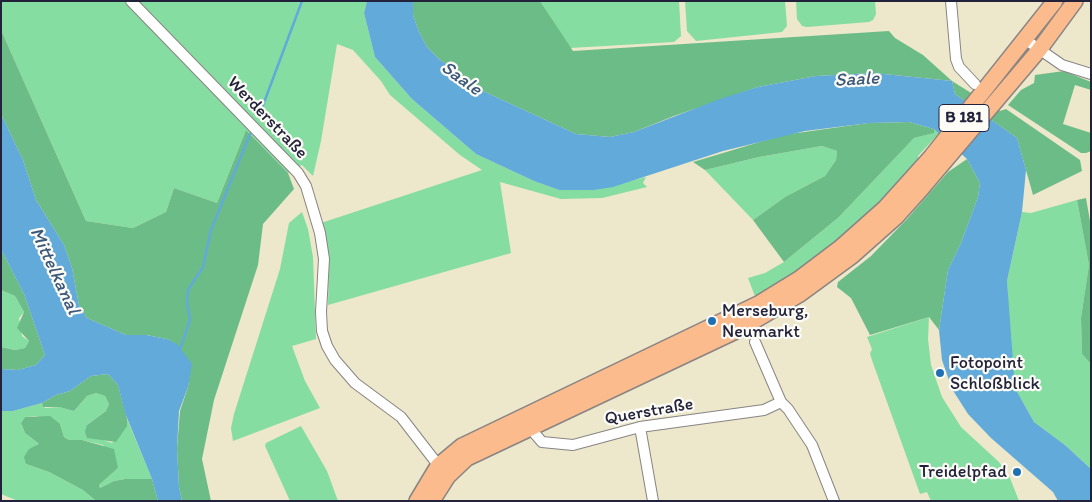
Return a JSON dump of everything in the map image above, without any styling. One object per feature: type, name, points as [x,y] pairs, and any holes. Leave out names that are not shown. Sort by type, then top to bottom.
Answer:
[{"type":"main road","name":"B 181","points":[[1002,82],[1026,40],[1055,1]]},
{"type":"main road","name":"B 181","points":[[417,501],[443,471],[467,458],[713,342],[800,294],[871,240],[896,217],[936,162],[1002,82],[1038,50],[1075,1]]},
{"type":"main road","name":"B 181","points":[[432,501],[450,455],[474,439],[670,347],[780,291],[818,265],[867,226],[936,162]]},
{"type":"street","name":"Werderstraße","points":[[131,1],[298,173],[306,186],[320,233],[324,259],[321,312],[322,331],[327,346],[335,360],[355,383],[401,417],[443,471]]},
{"type":"street","points":[[951,1],[956,59],[959,67],[975,84]]},
{"type":"street","points":[[1026,40],[1062,65],[1091,74]]},
{"type":"street","points":[[755,342],[781,402],[806,433],[834,501]]},
{"type":"street","name":"Querstraße","points":[[530,428],[542,442],[566,445],[640,428],[764,410],[781,402]]},
{"type":"street","points":[[640,428],[653,501]]},
{"type":"green space","points":[[1,1],[367,1],[364,13],[375,57],[412,99],[476,154],[534,181],[559,190],[594,190],[646,177],[643,183],[647,187],[602,198],[561,199],[500,182],[511,253],[328,305],[329,259],[321,223],[482,170],[460,155],[390,95],[381,81],[353,50],[337,44],[321,141],[313,176],[302,165],[288,173],[246,130],[217,203],[174,188],[166,212],[133,228],[86,221],[1,30]]},
{"type":"green space","points":[[413,1],[540,1],[573,51],[889,31],[895,38],[923,55],[952,81],[874,73],[816,76],[758,87],[634,132],[610,137],[576,134],[485,92],[439,59],[427,47],[419,32],[413,15]]},
{"type":"green space","points":[[540,1],[679,1],[681,36],[674,42],[570,48]]},
{"type":"green space","points":[[685,1],[785,1],[787,26],[782,32],[696,41],[687,31]]},
{"type":"green space","points":[[796,1],[875,1],[876,14],[873,20],[869,22],[807,27],[802,26],[797,19]]},
{"type":"green space","points":[[1,30],[86,221],[133,228],[166,212],[174,188],[217,203],[246,130],[288,173],[294,189],[263,224],[258,265],[214,400],[202,459],[211,501],[182,501],[179,487],[177,448],[180,411],[188,387],[191,364],[176,344],[167,339],[146,335],[126,335],[87,318],[79,305],[72,268],[64,245],[36,200],[23,160],[1,114]]},
{"type":"green space","points":[[1064,71],[1091,82],[1091,90],[1075,85],[1063,124],[1091,133],[1091,151],[1086,153],[1081,153],[1008,105],[1021,90],[1034,83],[1035,75]]},
{"type":"green space","points":[[952,81],[1000,111],[1006,109],[1080,160],[1082,171],[1033,195],[1017,138],[955,94]]},
{"type":"green space","points":[[909,122],[934,129],[934,133],[914,138],[839,217],[784,262],[753,220],[785,197],[825,176],[836,160],[837,151],[822,146],[759,157],[705,170],[693,162],[783,135],[868,123]]},
{"type":"green space","points":[[934,129],[939,133],[918,156],[919,162],[873,214],[827,253],[756,299],[748,278],[765,273],[784,262],[839,217],[914,138],[933,133]]},
{"type":"green space","points":[[822,146],[837,151],[836,160],[825,176],[785,197],[753,220],[705,170],[759,157]]},
{"type":"green space","points":[[967,159],[980,183],[978,197],[961,243],[948,270],[939,330],[929,317],[870,335],[851,298],[837,287],[838,282],[871,256],[907,219],[948,172]]},
{"type":"green space","points":[[1086,198],[1091,227],[1091,364],[1082,354],[1081,318],[1089,265],[1077,200]]},
{"type":"green space","points":[[1077,200],[1089,265],[1081,318],[1082,354],[1091,364],[1091,469],[1065,445],[1034,422],[1015,388],[1009,331],[1007,281],[1022,212],[1031,213]]},
{"type":"green space","points":[[302,212],[308,229],[313,257],[316,339],[292,346],[305,381],[320,408],[233,441],[231,428],[234,414],[280,269],[289,223]]},
{"type":"green space","points":[[1,249],[24,294],[45,355],[36,365],[18,370],[1,369],[1,347],[15,350],[25,348],[29,341],[17,328],[24,312],[15,296],[1,290]]},
{"type":"green space","points":[[1,290],[15,296],[24,312],[19,318],[22,336],[29,341],[25,348],[15,350],[1,347]]},
{"type":"green space","points":[[929,317],[928,339],[931,365],[942,397],[961,427],[999,462],[1010,478],[1019,501],[931,501],[927,492],[920,494],[873,363],[870,354],[872,349],[867,337]]},
{"type":"green space","points":[[108,374],[118,385],[127,419],[127,426],[116,442],[87,438],[85,432],[87,425],[106,411],[109,404],[105,396],[96,393],[87,396],[74,411],[59,407],[43,407],[42,403],[56,395],[70,391],[91,376]]},
{"type":"green space","points":[[96,393],[105,396],[109,404],[106,411],[87,425],[103,440],[112,443],[126,426],[127,419],[152,479],[124,479],[114,481],[100,488],[99,485],[118,468],[103,445],[82,440],[69,440],[64,437],[60,424],[36,416],[25,417],[21,423],[25,433],[40,445],[26,464],[49,472],[83,490],[96,501],[18,501],[1,494],[1,411],[13,411],[42,403],[43,407],[46,408],[59,407],[74,411],[87,396]]},
{"type":"green space","points":[[50,416],[60,424],[64,437],[69,440],[82,440],[114,449],[118,468],[99,485],[100,488],[114,481],[125,479],[152,479],[158,501],[96,501],[83,490],[49,472],[26,464],[24,457],[29,449],[39,444],[25,433],[21,423],[25,417]]},
{"type":"green space","points":[[301,426],[327,471],[338,501],[290,501],[265,446],[266,443]]},
{"type":"water","name":"Saale","points":[[367,1],[413,1],[413,15],[419,32],[427,47],[439,59],[485,92],[576,134],[610,137],[634,132],[720,99],[758,87],[816,76],[874,73],[952,81],[955,94],[1017,138],[1026,170],[1022,212],[1007,281],[1015,388],[1034,422],[1065,445],[1091,469],[1091,501],[1058,501],[1053,492],[991,438],[968,414],[952,389],[942,360],[939,330],[948,270],[961,243],[978,197],[980,183],[967,159],[934,129],[909,122],[869,123],[805,131],[723,151],[613,187],[594,190],[559,190],[534,181],[476,154],[412,99],[375,57],[364,13]]},
{"type":"water","name":"Mittelkanal","points":[[1,114],[23,160],[36,200],[64,245],[72,268],[79,305],[87,318],[126,335],[146,335],[167,339],[177,344],[192,364],[188,387],[179,411],[177,448],[179,487],[182,501],[158,501],[152,479],[125,413],[118,385],[108,374],[91,376],[70,391],[56,395],[42,403],[13,411],[1,411],[1,369],[18,370],[36,365],[45,355],[24,294],[1,249]]},
{"type":"waterway","points":[[259,116],[302,1]]},
{"type":"waterway","points":[[180,349],[190,320],[187,303],[188,290],[203,267],[211,230],[250,134]]},
{"type":"place","name":"Merseburg, Neumarkt","points":[[712,321]]},
{"type":"place","name":"Fotopoint Schloßblick","points":[[940,373]]},
{"type":"place","name":"Treidelpfad","points":[[1017,472]]}]
